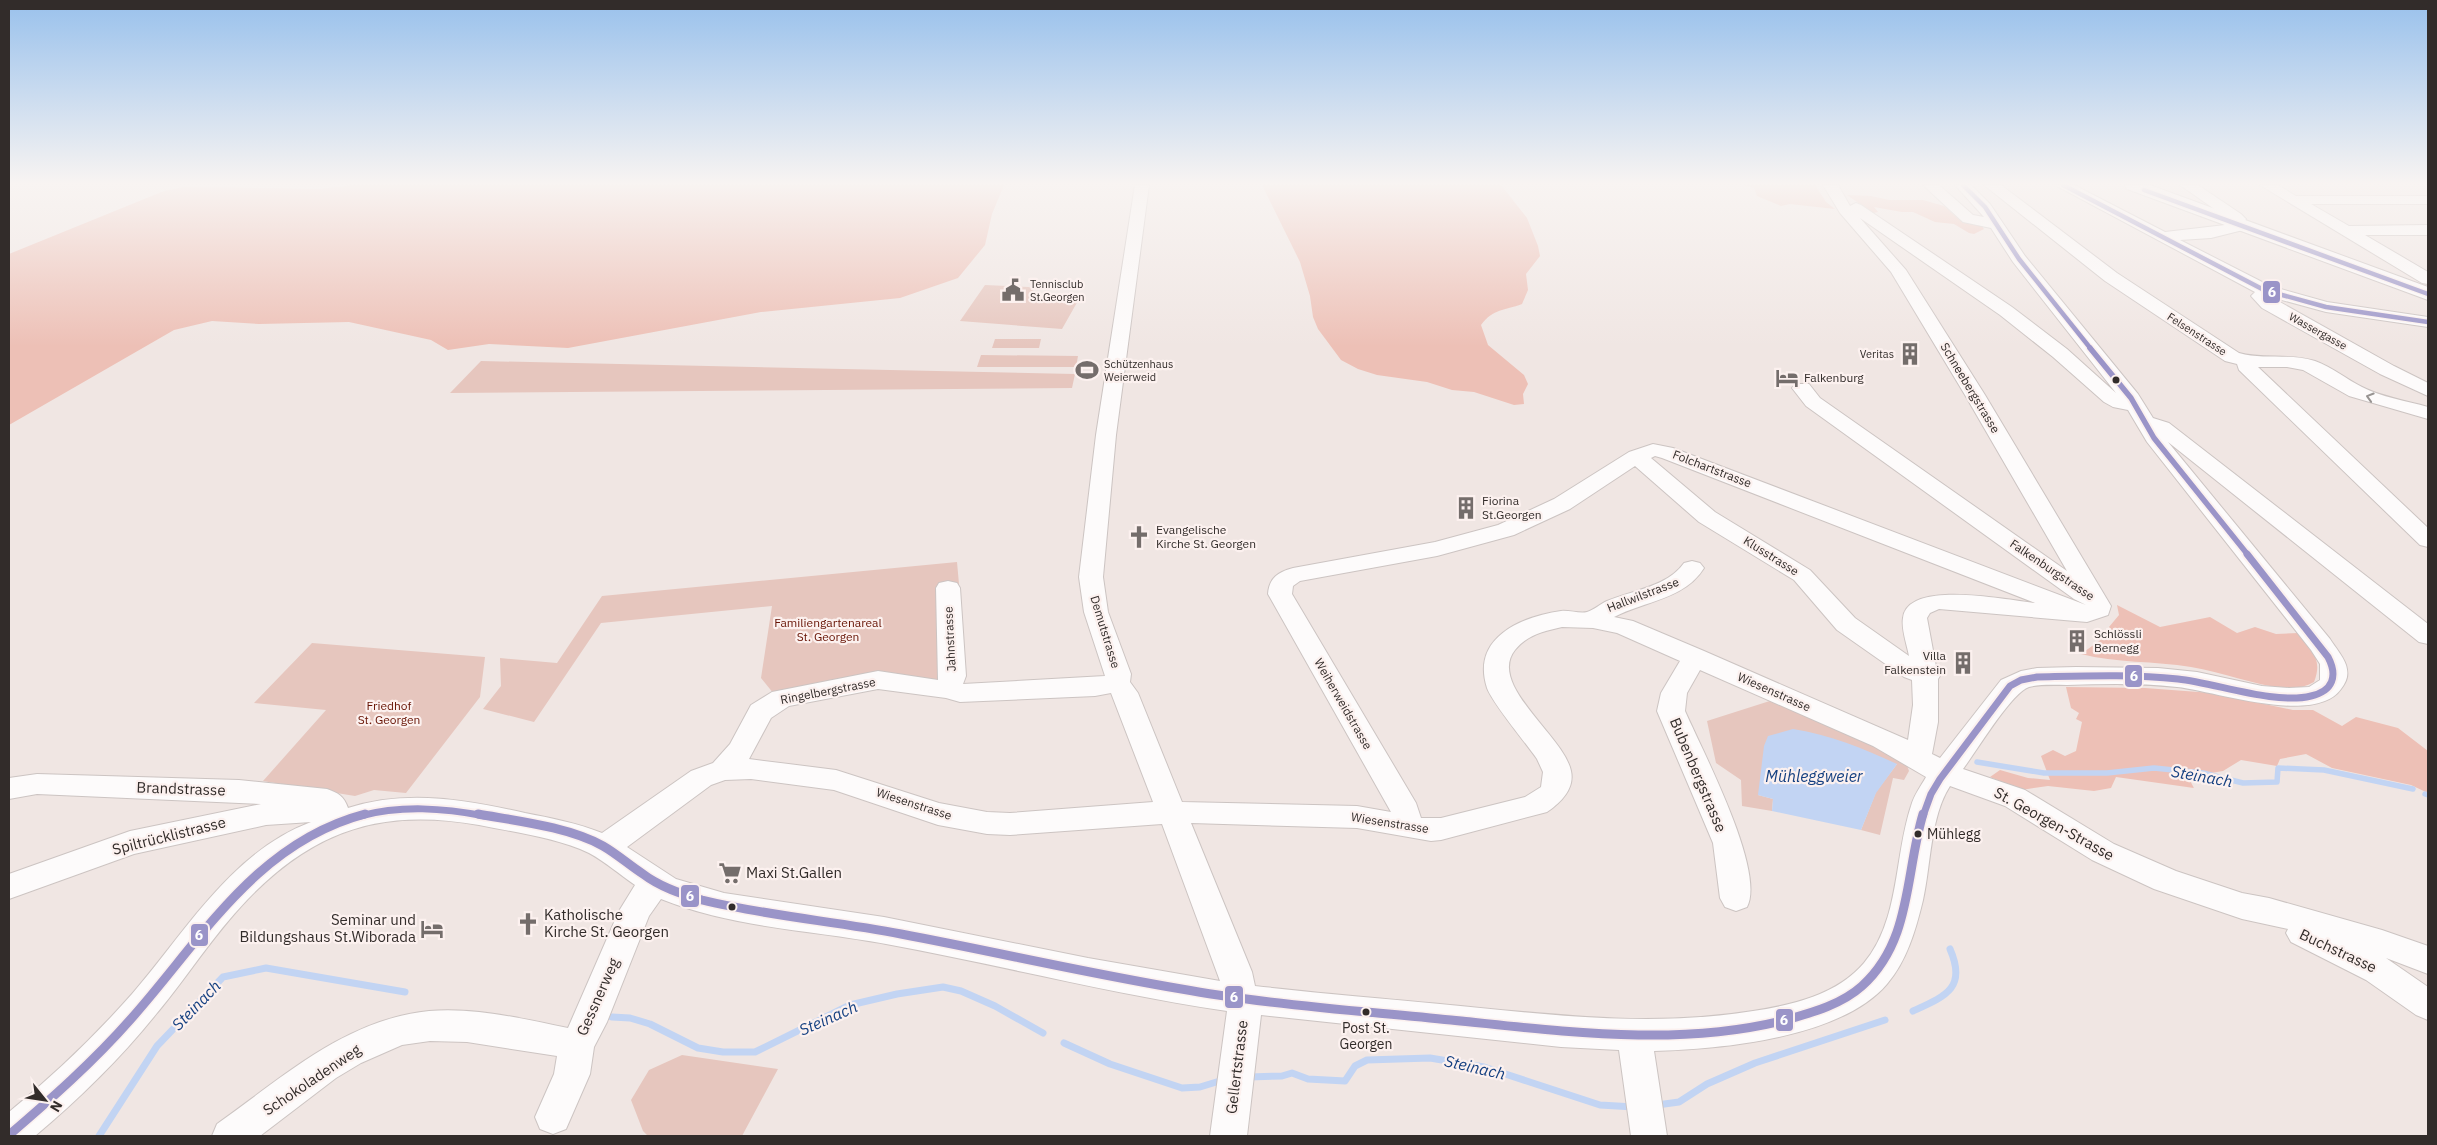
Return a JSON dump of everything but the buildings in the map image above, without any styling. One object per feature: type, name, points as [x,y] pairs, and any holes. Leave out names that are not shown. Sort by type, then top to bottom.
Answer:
[{"type":"main road","points":[[2276,238],[2428,294]]},
{"type":"street","name":"Demutstrasse","points":[[1135,238],[1100,481],[1091,577],[1096,612],[1118,674],[1117,684],[1125,693],[1173,814],[1179,834],[1235,972],[1241,998]]},
{"type":"street","name":"Schneebergstrasse","points":[[1872,238],[1898,270],[1975,395],[2092,607]]},
{"type":"street","points":[[1901,238],[2006,311],[2060,353],[2111,398],[2162,427],[2428,636]]},
{"type":"street","points":[[9,1135],[59,1092],[122,1029],[246,878],[289,846],[335,818],[401,807],[439,808],[561,832],[605,847],[657,884],[728,907],[875,928],[1092,974],[1241,998],[1568,1032],[1635,1037],[1708,1033],[1795,1018],[1821,1010],[1840,1000],[1873,976],[1884,962],[1898,934],[1926,804],[1930,766],[2010,686],[2021,680],[2055,677],[2170,678],[2294,697],[2325,691],[2333,682],[2334,668],[2328,654],[2018,260],[2004,238]]},
{"type":"street","name":"Felsenstrasse","points":[[2060,238],[2111,277],[2232,357],[2246,361],[2246,366],[2424,532]]},
{"type":"street","points":[[2167,238],[2264,290],[2326,307],[2428,322]]},
{"type":"street","points":[[2359,238],[2428,279]]},
{"type":"street","points":[[2400,262],[2428,262]]},
{"type":"street","name":"Wassergasse","points":[[2264,290],[2259,294],[2268,304],[2393,373],[2428,390]]},
{"type":"street","points":[[2246,361],[2287,361],[2308,365],[2356,392],[2425,410]]},
{"type":"street","name":"Falkenburgstrasse","points":[[1802,388],[1806,396],[1821,408],[2083,594],[2092,607],[2060,613],[1930,602],[1922,605],[1917,611],[1915,618],[1927,676],[1927,698],[1921,746],[1930,766]]},
{"type":"street","name":"Folchartstrasse","points":[[1282,583],[1293,576],[1438,549],[1506,530],[1562,504],[1636,456],[1653,450],[1666,452],[2066,607],[2092,607]]},
{"type":"street","name":"Klusstrasse","points":[[1636,456],[1706,517],[1802,575],[1846,624],[1913,671],[1927,676]]},
{"type":"street","name":"Hallwilstrasse","points":[[1593,620],[1607,608],[1650,594],[1687,577],[1692,568]]},
{"type":"street","name":"Weiherweidstrasse","points":[[1282,583],[1280,594],[1406,811],[1407,825]]},
{"type":"street","name":"Jahnstrasse","points":[[948,588],[953,676],[948,689]]},
{"type":"street","name":"Wiesenstrasse","points":[[605,847],[701,778],[723,770],[750,769],[836,780],[938,814],[987,823],[1010,824],[1144,813],[1222,812],[1357,817],[1407,825],[1429,831],[1441,829],[1528,807],[1537,804],[1551,794],[1557,779],[1554,764],[1501,690],[1496,670],[1500,652],[1513,636],[1534,625],[1562,619],[1593,620],[1624,627],[1883,739],[1930,766]]},
{"type":"street","name":"Bubenbergstrasse","points":[[1696,657],[1674,692],[1671,711],[1728,843],[1736,898]]},
{"type":"street","name":"Ringelbergstrasse","points":[[723,770],[741,750],[761,712],[781,698],[878,680],[976,694],[1117,684]]},
{"type":"street","name":"St. Georgen-Strasse","points":[[1930,766],[2015,798],[2103,852],[2165,880],[2242,906],[2269,911],[2363,938],[2428,960]]},
{"type":"street","name":"Brandstrasse","points":[[9,788],[38,784],[239,791],[327,800],[332,804],[335,818]]},
{"type":"street","name":"Spiltrücklistrasse","points":[[9,887],[130,843],[266,814],[300,810],[335,818]]},
{"type":"street","name":"Gessnerweg","points":[[553,1117],[572,1074],[577,1045],[590,1022],[635,911],[648,892],[657,884]]},
{"type":"street","name":"Buchstrasse","points":[[2242,906],[2271,922],[2359,959],[2403,986],[2428,1005]]},
{"type":"street","name":"Gellertstrasse","points":[[1228,1136],[1244,1010],[1241,998]]},
{"type":"street","name":"Schokoladenweg","points":[[230,1136],[346,1055],[370,1042],[409,1030],[429,1026],[506,1031],[577,1045]]},
{"type":"street","points":[[1635,1037],[1646,1119]]},
{"type":"green space","points":[[985,285],[1029,287],[1041,296],[1079,299],[1062,329],[960,321]]},
{"type":"green space","points":[[995,339],[1041,339],[1039,348],[992,348]]},
{"type":"green space","points":[[981,355],[1078,356],[1076,367],[977,367]]},
{"type":"green space","points":[[481,361],[1075,374],[1072,388],[450,393]]},
{"type":"green space","name":"Familiengartenareal St. Georgen","points":[[957,562],[959,584],[940,587],[941,680],[774,694],[761,678],[772,606],[601,623],[534,722],[483,709],[501,686],[500,658],[557,663],[602,596]]},
{"type":"green space","name":"Friedhof St. Georgen","points":[[312,643],[485,657],[480,697],[406,793],[374,790],[355,796],[263,781],[326,710],[254,703]]},
{"type":"green space","points":[[1776,699],[1862,736],[1907,765],[1909,771],[1904,780],[1893,778],[1880,835],[1861,830],[1876,792],[1897,764],[1758,795],[1773,799],[1772,811],[1742,806],[1741,780],[1716,763],[1707,721]]},
{"type":"green space","points":[[682,1055],[778,1069],[742,1136],[648,1136],[643,1131],[631,1100],[649,1070]]},
{"type":"shaded area","points":[[47,238],[986,238],[985,245],[958,278],[900,298],[761,312],[568,348],[489,344],[448,350],[431,340],[349,322],[259,324],[212,321],[174,330],[9,425],[9,254]]},
{"type":"shaded area","points":[[1288,238],[1535,238],[1540,256],[1526,274],[1528,290],[1522,304],[1495,313],[1481,325],[1488,345],[1524,375],[1528,384],[1523,394],[1524,404],[1514,405],[1474,392],[1452,390],[1427,382],[1377,375],[1358,369],[1341,360],[1318,329],[1313,317],[1310,296],[1300,262]]},
{"type":"shaded area","points":[[2117,605],[2160,627],[2210,617],[2237,633],[2255,627],[2276,634],[2298,633],[2312,650],[2317,661],[2314,682],[2300,687],[2285,688],[2191,667],[2108,659],[2081,654],[2113,631],[2109,627],[2119,615]]},
{"type":"shaded area","points":[[2066,687],[2145,688],[2212,693],[2293,710],[2313,710],[2342,726],[2356,717],[2398,728],[2428,751],[2428,793],[2411,785],[2332,768],[2306,754],[2280,759],[2277,766],[2241,760],[2223,771],[2188,777],[2194,788],[2116,777],[2111,788],[2094,791],[2048,786],[2021,790],[1990,777],[2000,770],[2028,778],[2050,780],[2041,756],[2053,750],[2065,756],[2076,751],[2082,722],[2076,719],[2079,713],[2071,708]]},
{"type":"water","name":"Mühleggweier","points":[[1793,729],[1846,743],[1897,764],[1876,793],[1861,830],[1772,811],[1773,799],[1758,795],[1764,746],[1768,736]]},
{"type":"waterway","name":"Steinach","points":[[1977,762],[2044,773],[2107,773],[2154,768],[2203,773],[2243,783],[2277,782],[2278,768],[2324,770],[2413,789]]},
{"type":"waterway","name":"Steinach","points":[[1913,1011],[1944,995],[1950,989],[1956,973],[1955,962],[1950,949]]},
{"type":"waterway","name":"Steinach","points":[[99,1136],[157,1046],[223,977],[266,968],[405,992]]},
{"type":"waterway","name":"Steinach","points":[[612,1017],[630,1018],[650,1024],[698,1048],[723,1052],[755,1052],[850,1005],[897,994],[943,987],[961,991],[995,1006],[1043,1033]]},
{"type":"waterway","name":"Steinach","points":[[1657,1105],[1679,1102],[1707,1084],[1755,1063],[1885,1020]]},
{"type":"waterway","name":"Steinach","points":[[1064,1043],[1110,1064],[1182,1088],[1200,1087],[1223,1080]]},
{"type":"waterway","name":"Steinach","points":[[1249,1077],[1282,1076],[1292,1073],[1308,1079],[1345,1081],[1355,1066],[1367,1060],[1430,1058],[1484,1067],[1600,1105],[1634,1107]]},
{"type":"transit line","name":"6","points":[[9,1135],[63,1088],[97,1055],[145,1003],[213,919],[260,870],[288,849],[319,831],[355,817],[377,811],[399,809],[421,808],[465,812],[574,835],[606,848],[654,882],[688,896],[728,906],[877,930],[1138,981],[1245,999],[1524,1028],[1648,1035],[1690,1034],[1731,1030],[1773,1023],[1829,1006],[1860,988],[1879,969],[1892,948],[1901,925],[1907,901],[1920,826],[1927,802],[1945,771],[2010,686],[2021,680],[2037,677],[2143,676],[2190,680],[2257,693],[2297,698],[2318,694],[2330,686],[2333,680],[2334,675],[2331,663],[2321,645],[2154,438],[2131,398],[2019,259],[2006,238]]},
{"type":"transit line","name":"6","points":[[2165,238],[2264,290],[2326,307],[2428,322]]},
{"type":"transit line","name":"6","points":[[2276,238],[2428,294]]},
{"type":"place","name":"Tennisclub St.Georgen","points":[[1013,290]]},
{"type":"place","name":"Veritas","points":[[1910,354]]},
{"type":"place","name":"Schützenhaus Weierweid","points":[[1087,370]]},
{"type":"place","name":"Falkenburg","points":[[1787,378]]},
{"type":"place","name":"Fiorina St.Georgen","points":[[1466,508]]},
{"type":"place","name":"Evangelische Kirche St. Georgen","points":[[1139,537]]},
{"type":"place","name":"Schlössli Bernegg","points":[[2077,641]]},
{"type":"place","name":"Villa Falkenstein","points":[[1963,663]]},
{"type":"place","name":"Mühlegg","points":[[1918,834]]},
{"type":"place","name":"Maxi St.Gallen","points":[[730,873]]},
{"type":"place","name":"Katholische Kirche St. Georgen","points":[[528,924]]},
{"type":"place","name":"Seminar und Bildungshaus St.Wiborada","points":[[432,929]]},
{"type":"place","name":"Post St. Georgen","points":[[1366,1012]]}]
